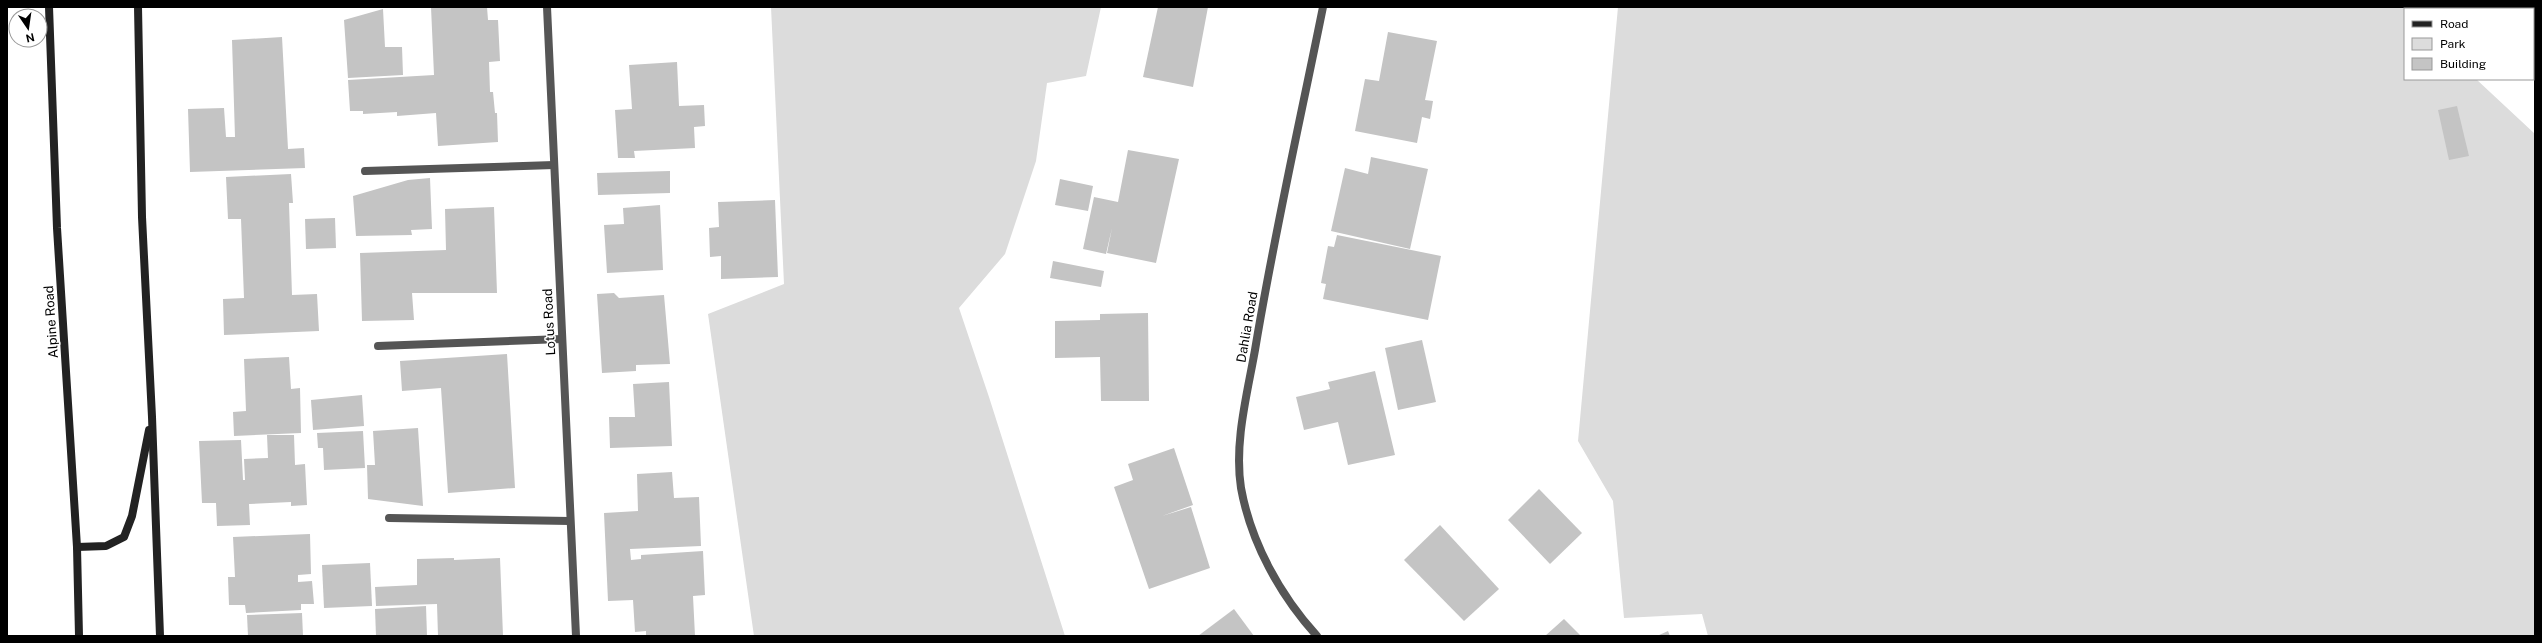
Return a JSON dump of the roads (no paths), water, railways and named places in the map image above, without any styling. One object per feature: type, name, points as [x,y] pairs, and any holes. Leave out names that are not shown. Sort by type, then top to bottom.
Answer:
[{"type":"main road","name":"Alpine Road","points":[[48,7],[58,236],[77,547],[79,636]]},
{"type":"main road","points":[[138,7],[142,217],[152,417],[160,636]]},
{"type":"main road","points":[[77,547],[106,546],[124,537],[132,516],[152,417]]},
{"type":"street","name":"Lotus Road","points":[[547,7],[576,636]]},
{"type":"street","name":"Dahlia Road","points":[[1317,636],[1299,616],[1277,582],[1256,541],[1241,487],[1240,438],[1260,318],[1323,7]]},
{"type":"street","points":[[365,171],[554,165]]},
{"type":"street","points":[[378,346],[562,339]]},
{"type":"street","points":[[389,518],[570,521]]}]
